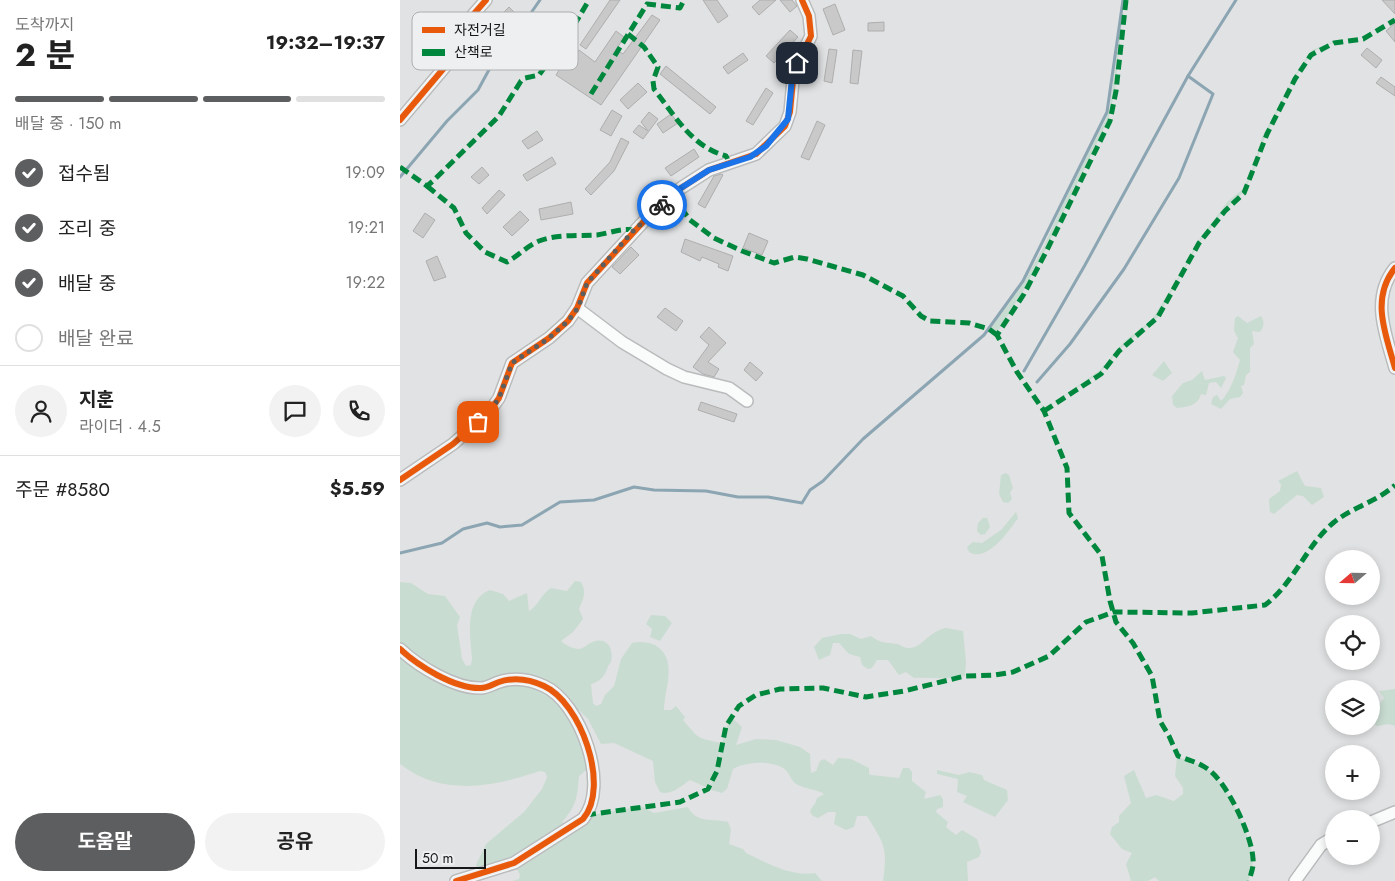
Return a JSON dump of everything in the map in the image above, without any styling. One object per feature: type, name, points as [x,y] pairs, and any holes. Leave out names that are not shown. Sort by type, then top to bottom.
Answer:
[{"type":"street","points":[[475,12],[486,0]]},
{"type":"street","points":[[400,480],[453,444],[489,412],[499,398],[512,363],[557,332],[578,308],[587,283],[634,230],[672,196],[715,167],[756,154],[785,126],[790,112],[794,70],[811,36],[809,16],[802,0]]},
{"type":"street","points":[[400,120],[442,70]]},
{"type":"street","points":[[1395,268],[1386,281],[1381,312],[1384,333],[1395,368]]},
{"type":"street","points":[[578,308],[622,342],[667,368],[684,377],[729,388],[747,401]]},
{"type":"street","points":[[400,649],[424,668],[466,686],[482,688],[511,679],[521,679],[552,690],[570,710],[592,759],[591,800],[589,809],[583,819],[514,863],[456,881]]},
{"type":"street","points":[[1380,818],[1395,812]]},
{"type":"street","points":[[1295,881],[1321,845],[1325,843]]},
{"type":"green space","points":[[1124,0],[1115,91],[1108,120],[1046,249],[1022,293],[996,334],[990,329],[1024,281],[1043,248],[1084,157],[1105,121],[1110,105]]},
{"type":"green space","points":[[1340,39],[1340,41],[1321,47],[1311,54],[1294,79],[1262,144],[1256,166],[1244,192],[1225,210],[1199,243],[1158,317],[1119,350],[1100,373],[1044,410],[1040,403],[1045,407],[1051,405],[1100,370],[1126,340],[1151,321],[1184,268],[1196,244],[1228,201],[1244,188],[1254,165],[1262,137],[1297,72],[1312,50]]},
{"type":"green space","points":[[1238,316],[1247,323],[1261,316],[1264,324],[1260,332],[1252,331],[1254,344],[1250,348],[1250,372],[1246,375],[1244,385],[1241,386],[1243,393],[1240,397],[1230,399],[1221,409],[1211,404],[1213,397],[1217,395],[1221,401],[1225,397],[1237,371],[1240,360],[1233,352],[1238,338],[1234,331],[1235,318]]},
{"type":"green space","points":[[1164,361],[1172,373],[1163,381],[1152,375]]},
{"type":"green space","points":[[1202,371],[1205,380],[1224,376],[1226,378],[1221,388],[1216,382],[1209,383],[1206,395],[1201,394],[1195,403],[1177,408],[1173,405],[1172,396],[1183,383],[1192,380]]},
{"type":"green space","points":[[1297,471],[1305,486],[1321,488],[1324,497],[1312,505],[1303,496],[1297,495],[1274,514],[1270,512],[1269,499],[1280,491],[1281,484],[1278,481]]},
{"type":"green space","points":[[1006,473],[1009,475],[1013,488],[1010,493],[1012,499],[1008,503],[1003,502],[999,494],[1001,475]]},
{"type":"green space","points":[[1016,512],[1018,518],[990,550],[976,554],[969,552],[967,547],[973,542],[982,543],[1001,530]]},
{"type":"green space","points":[[983,518],[987,518],[990,527],[985,534],[981,535],[977,531],[978,523]]},
{"type":"green space","points":[[575,581],[581,582],[584,589],[584,596],[579,609],[583,619],[573,632],[561,641],[572,648],[579,649],[593,642],[603,641],[609,645],[612,653],[611,662],[604,675],[600,680],[591,684],[593,703],[596,706],[601,704],[605,695],[614,686],[621,659],[632,643],[644,642],[655,645],[667,658],[668,675],[664,710],[671,710],[676,706],[685,717],[683,720],[696,735],[703,739],[722,743],[716,771],[708,788],[690,780],[672,792],[660,792],[655,782],[653,761],[614,743],[601,744],[588,719],[579,710],[571,710],[537,682],[466,685],[400,647],[400,582],[411,583],[428,594],[445,596],[460,617],[457,625],[462,659],[466,666],[471,665],[472,658],[470,619],[472,610],[482,595],[490,590],[503,594],[509,601],[527,593],[529,611],[551,588],[567,591]]},
{"type":"green space","points":[[651,615],[665,616],[672,623],[660,641],[650,637],[652,629],[646,624]]},
{"type":"green space","points":[[946,628],[963,631],[966,662],[965,676],[914,678],[906,672],[899,675],[888,660],[877,660],[872,668],[868,669],[862,665],[860,657],[849,654],[839,643],[833,643],[830,655],[819,660],[814,647],[822,638],[850,634],[861,639],[871,636],[881,642],[913,648],[934,633]]},
{"type":"green space","points":[[400,651],[456,685],[536,685],[569,711],[591,766],[579,776],[575,801],[571,811],[562,822],[568,826],[533,849],[478,874],[476,865],[486,844],[524,812],[542,789],[547,777],[545,772],[540,771],[486,785],[450,785],[416,774],[400,764]]},
{"type":"green space","points":[[1395,689],[1395,726],[1389,724],[1380,726],[1380,703],[1384,698],[1380,691]]},
{"type":"green space","points":[[731,717],[742,727],[736,745],[756,739],[776,740],[800,747],[810,754],[811,773],[816,771],[820,761],[824,759],[833,765],[838,758],[851,759],[869,768],[869,774],[871,775],[899,778],[903,768],[909,768],[912,772],[912,781],[926,792],[924,799],[940,795],[943,799],[943,807],[937,809],[936,812],[948,822],[946,827],[956,835],[962,830],[977,839],[981,852],[979,857],[967,862],[968,881],[883,881],[885,853],[881,840],[867,816],[857,816],[854,827],[846,830],[834,824],[836,812],[828,812],[818,818],[813,816],[810,812],[817,798],[824,794],[798,785],[783,768],[777,765],[751,763],[738,767],[733,769],[727,789],[722,793],[708,789],[716,772],[724,735]]},
{"type":"green space","points":[[1177,757],[1209,770],[1230,798],[1243,824],[1251,849],[1253,865],[1248,881],[1159,881],[1155,877],[1148,881],[1131,881],[1126,864],[1132,853],[1122,849],[1110,834],[1112,827],[1119,822],[1119,816],[1131,803],[1124,776],[1134,770],[1146,798],[1156,795],[1174,801],[1183,794],[1183,788],[1175,776]]},
{"type":"green space","points":[[937,770],[959,775],[969,772],[982,775],[984,780],[1007,790],[1008,800],[995,817],[963,802],[967,796],[957,792],[958,779],[937,774]]},
{"type":"green space","points":[[641,806],[654,813],[688,807],[691,812],[700,818],[728,822],[731,829],[729,844],[743,849],[746,853],[779,868],[797,873],[815,873],[822,881],[512,881],[519,879],[520,875],[515,865],[587,816]]},
{"type":"building","points":[[610,0],[620,0],[586,49],[580,45]]},
{"type":"building","points":[[703,0],[717,0],[728,16],[718,23]]},
{"type":"building","points":[[760,0],[776,0],[759,15],[752,7]]},
{"type":"building","points":[[780,0],[792,0],[797,6],[790,12]]},
{"type":"building","points":[[1382,0],[1395,0],[1395,14]]},
{"type":"building","points":[[835,4],[845,30],[833,35],[823,9]]},
{"type":"building","points":[[509,7],[514,12],[504,12]]},
{"type":"building","points":[[652,15],[660,20],[601,105],[556,75],[559,70],[578,70],[579,50],[595,62],[616,31],[624,37],[616,50],[623,54]]},
{"type":"building","points":[[884,22],[884,31],[868,31],[868,23]]},
{"type":"building","points":[[1395,23],[1395,42],[1386,31]]},
{"type":"building","points":[[790,30],[798,37],[774,63],[766,56]]},
{"type":"building","points":[[1367,48],[1382,60],[1376,68],[1361,55]]},
{"type":"building","points":[[829,49],[837,50],[832,83],[824,81]]},
{"type":"building","points":[[853,50],[862,51],[858,84],[850,83]]},
{"type":"building","points":[[743,53],[748,60],[728,74],[723,67]]},
{"type":"building","points":[[666,66],[716,107],[710,114],[660,74]]},
{"type":"building","points":[[1381,77],[1395,87],[1395,96],[1376,83]]},
{"type":"building","points":[[638,83],[647,92],[628,109],[620,100]]},
{"type":"building","points":[[766,88],[773,93],[753,125],[746,121]]},
{"type":"building","points":[[612,110],[622,116],[611,136],[600,130]]},
{"type":"building","points":[[649,112],[658,119],[643,139],[633,132],[639,125],[648,131],[641,122]]},
{"type":"building","points":[[671,114],[678,123],[663,133],[657,124]]},
{"type":"building","points":[[817,121],[825,125],[809,160],[801,157]]},
{"type":"building","points":[[537,131],[543,140],[528,149],[522,141]]},
{"type":"building","points":[[621,138],[629,142],[614,171],[591,195],[585,189],[610,162]]},
{"type":"building","points":[[694,149],[699,157],[671,176],[665,168]]},
{"type":"building","points":[[552,157],[556,164],[527,181],[523,175]]},
{"type":"building","points":[[482,167],[489,175],[479,184],[471,177]]},
{"type":"building","points":[[722,174],[705,208],[698,204],[714,176]]},
{"type":"building","points":[[499,190],[505,195],[487,214],[482,208]]},
{"type":"building","points":[[571,202],[573,214],[541,220],[539,209]]},
{"type":"building","points":[[520,211],[529,220],[512,236],[503,227]]},
{"type":"building","points":[[425,213],[435,220],[423,238],[413,231]]},
{"type":"building","points":[[749,233],[768,241],[762,255],[743,248]]},
{"type":"building","points":[[685,239],[733,256],[728,271],[718,267],[719,264],[702,257],[700,261],[681,252]]},
{"type":"building","points":[[631,247],[639,255],[620,274],[612,267]]},
{"type":"building","points":[[437,256],[446,277],[434,281],[426,261]]},
{"type":"building","points":[[665,308],[683,321],[676,331],[657,317]]},
{"type":"building","points":[[709,327],[726,343],[708,362],[719,369],[714,377],[703,374],[693,367],[709,345],[700,337]]},
{"type":"building","points":[[750,362],[763,373],[756,381],[744,370]]},
{"type":"building","points":[[701,402],[737,414],[734,422],[698,410]]},
{"type":"waterway","points":[[532,12],[540,0]]},
{"type":"waterway","points":[[400,553],[442,543],[463,529],[487,523],[500,527],[522,525],[560,502],[594,500],[634,487],[654,490],[706,491],[738,497],[768,497],[802,503],[810,490],[823,481],[863,439],[984,335],[1023,281],[1107,112],[1123,0]]},
{"type":"waterway","points":[[1024,371],[1085,265],[1188,76],[1236,0]]},
{"type":"waterway","points":[[400,177],[447,121],[478,90],[489,70]]},
{"type":"waterway","points":[[1037,382],[1070,344],[1124,269],[1179,178],[1213,94],[1188,76]]},
{"type":"marked path","points":[[578,19],[589,0]]},
{"type":"marked path","points":[[591,94],[647,4],[680,8],[684,0]]},
{"type":"marked path","points":[[1126,0],[1116,91],[1110,121],[1024,294],[997,335],[1017,372],[1044,411],[1067,468],[1069,513],[1102,556],[1110,601],[1116,622],[1133,643],[1152,676],[1160,721],[1178,756],[1209,770],[1224,787],[1238,811],[1252,849],[1253,865],[1249,881]]},
{"type":"marked path","points":[[1044,411],[1101,374],[1119,351],[1158,317],[1199,243],[1225,211],[1244,193],[1267,134],[1295,79],[1311,55],[1334,43],[1363,39],[1395,20]]},
{"type":"marked path","points":[[628,34],[644,47],[658,67],[653,81],[654,89],[677,120],[694,138],[703,145],[726,156],[729,162]]},
{"type":"marked path","points":[[400,167],[427,186],[499,116],[521,81],[525,78],[539,75],[543,70]]},
{"type":"marked path","points":[[427,186],[454,208],[466,233],[485,252],[507,262],[530,246],[546,239],[560,236],[597,235],[620,230],[634,230]]},
{"type":"marked path","points":[[672,196],[690,220],[714,238],[742,251],[774,263],[795,257],[863,275],[903,296],[921,316],[930,321],[969,323],[989,329],[997,335]]},
{"type":"marked path","points":[[586,815],[680,802],[708,789],[717,771],[726,726],[739,706],[756,695],[780,689],[823,688],[866,697],[904,691],[965,676],[1013,672],[1049,656],[1086,622],[1114,612],[1192,613],[1265,605],[1284,586],[1315,542],[1333,523],[1340,517],[1380,496],[1395,485]]},
{"type":"cycle path","points":[[476,12],[486,0]]},
{"type":"cycle path","points":[[400,480],[453,444],[489,412],[499,398],[512,363],[549,338],[568,321],[577,308],[587,283],[645,220],[681,188],[709,170],[756,154],[785,126],[790,112],[794,70],[811,36],[809,16],[802,0]]},
{"type":"cycle path","points":[[400,120],[442,70]]},
{"type":"cycle path","points":[[1395,268],[1387,280],[1383,292],[1382,305],[1384,330],[1395,368]]},
{"type":"cycle path","points":[[400,649],[427,669],[460,685],[483,688],[505,680],[516,679],[527,680],[544,686],[557,695],[569,709],[580,726],[588,746],[594,787],[591,804],[583,819],[514,863],[456,881]]},
{"type":"way so far","points":[[478,422],[489,412],[499,398],[512,363],[562,328],[578,308],[587,283],[630,237],[634,230],[662,205]]},
{"type":"route","points":[[662,205],[689,182],[709,170],[750,157],[766,146],[785,126],[788,119],[792,78],[797,63]]}]
